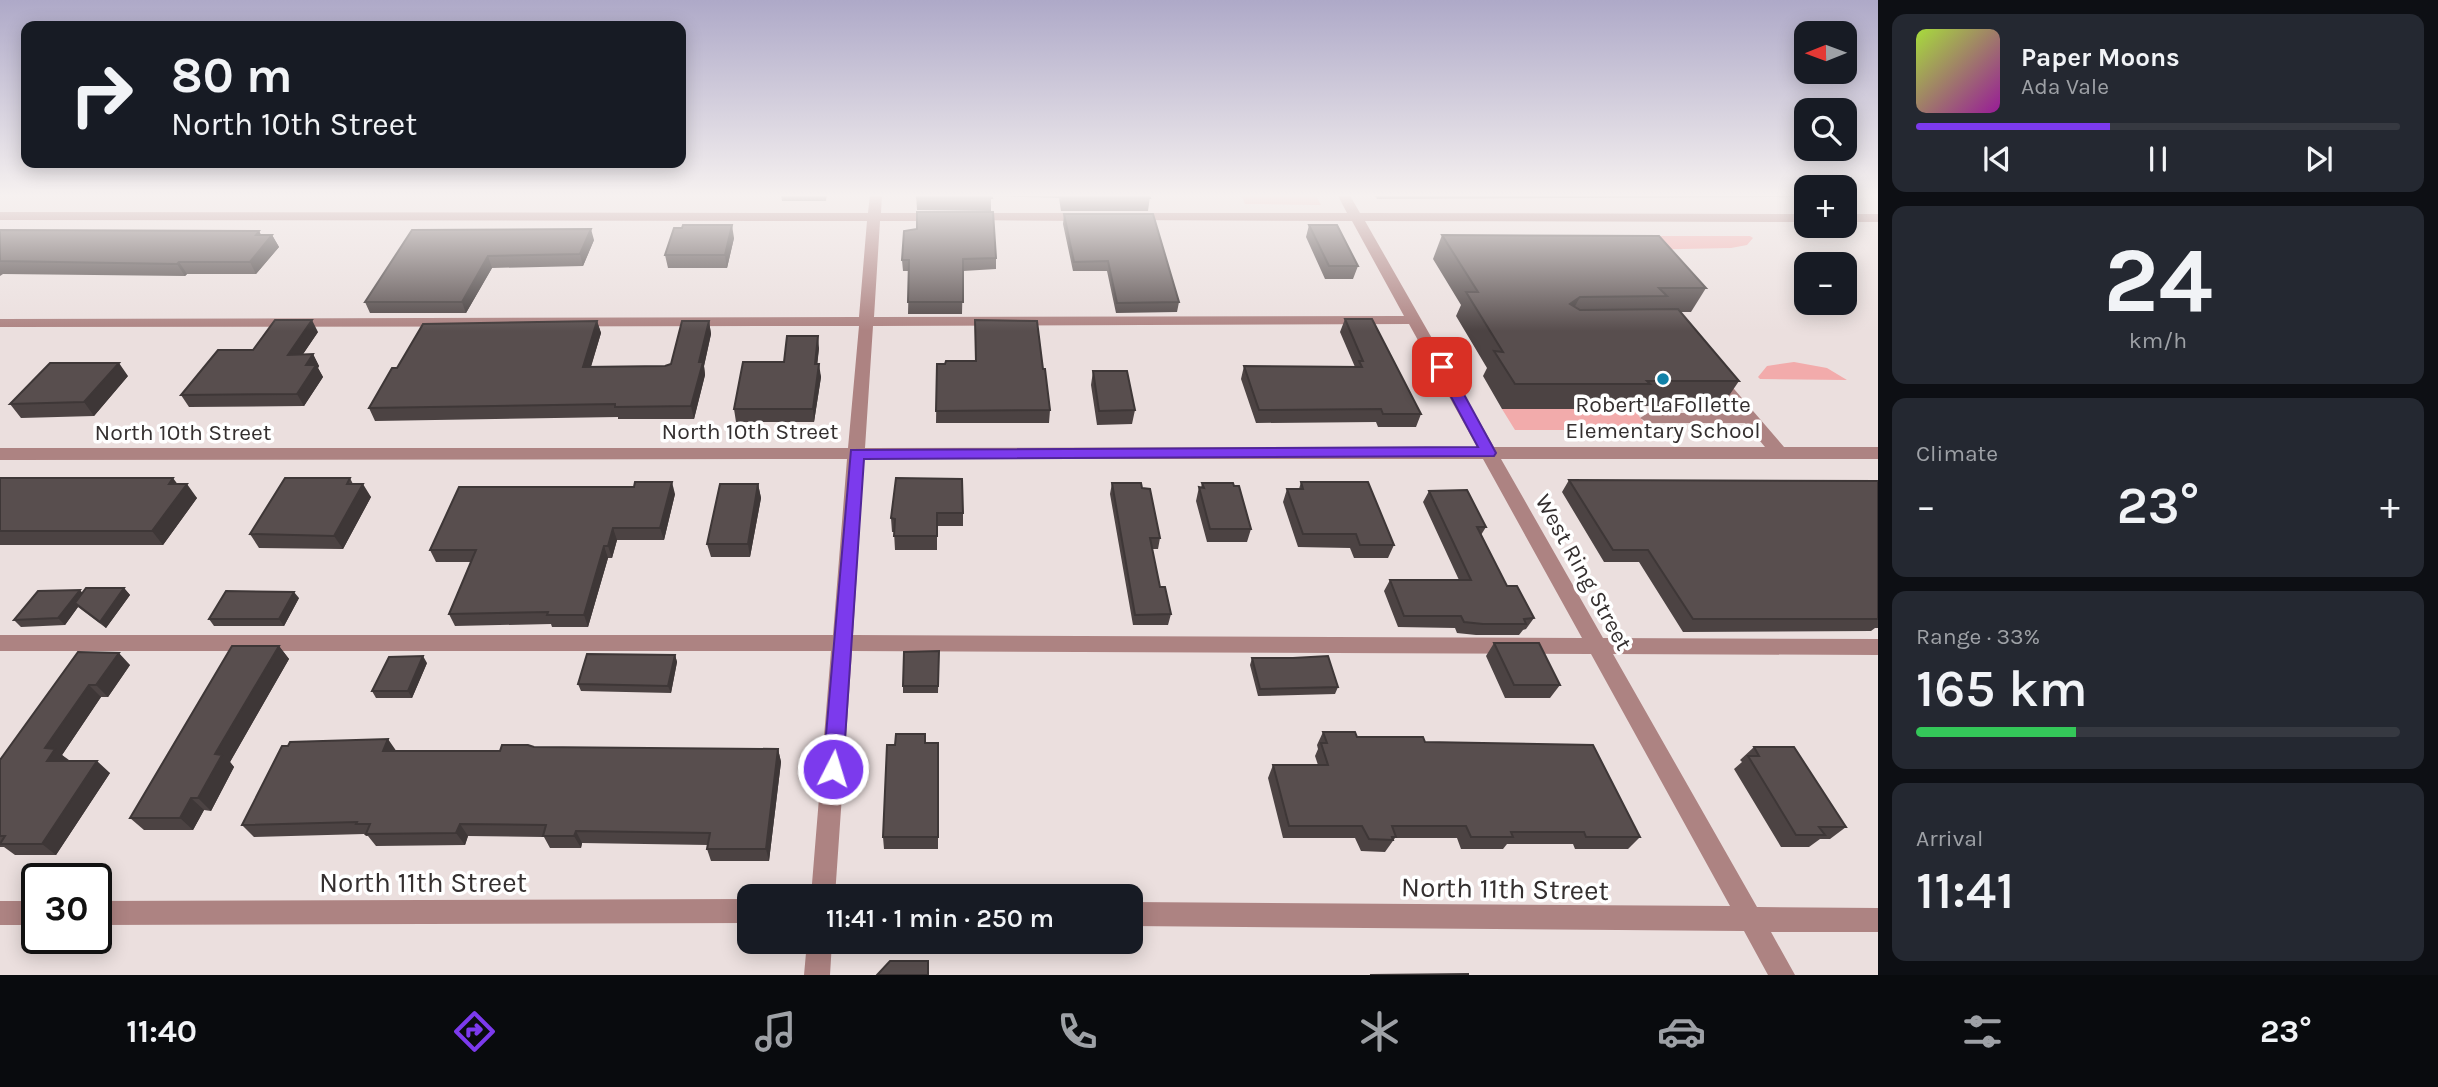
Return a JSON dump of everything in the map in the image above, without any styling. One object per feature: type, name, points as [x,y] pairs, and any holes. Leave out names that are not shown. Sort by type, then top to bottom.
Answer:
[{"type":"street","points":[[824,884],[873,240]]},
{"type":"street","name":"West Ring Street","points":[[1369,240],[1782,975]]},
{"type":"street","points":[[0,323],[1416,320]]},
{"type":"street","points":[[1707,368],[1779,453]]},
{"type":"street","points":[[1648,418],[1749,418]]},
{"type":"street","name":"North 10th Street","points":[[0,454],[1878,453]]},
{"type":"street","points":[[0,643],[1878,647]]},
{"type":"street","name":"North 11th Street","points":[[112,913],[737,911]]},
{"type":"street","points":[[0,913],[21,913]]},
{"type":"street","name":"North 11th Street","points":[[1143,914],[1878,920]]},
{"type":"street","points":[[817,975],[819,954]]},
{"type":"shaded area","points":[[1594,240],[1752,240],[1747,245],[1731,248],[1632,250]]},
{"type":"shaded area","points":[[1794,362],[1827,368],[1847,380],[1758,377],[1767,366]]},
{"type":"shaded area","points":[[1502,409],[1634,409],[1649,430],[1515,430]]},
{"type":"building","points":[[0,240],[268,240],[250,262],[177,264],[0,261]]},
{"type":"building","points":[[406,240],[586,240],[580,254],[488,256],[462,302],[365,302]]},
{"type":"building","points":[[670,240],[729,240],[725,255],[665,255]]},
{"type":"building","points":[[903,240],[995,240],[996,258],[963,259],[963,302],[908,302],[909,260],[902,260]]},
{"type":"building","points":[[1069,240],[1161,240],[1179,302],[1117,303],[1108,261],[1074,262]]},
{"type":"building","points":[[1316,240],[1344,240],[1358,266],[1329,266]]},
{"type":"building","points":[[1445,240],[1662,240],[1706,288],[1659,288],[1667,296],[1580,297],[1570,304],[1580,310],[1678,309],[1739,381],[1515,384],[1494,351],[1503,352],[1466,292],[1478,292]]},
{"type":"building","points":[[1345,319],[1372,319],[1421,414],[1383,414],[1381,409],[1259,410],[1244,366],[1362,367],[1359,361],[1363,361]]},
{"type":"building","points":[[275,320],[312,320],[288,355],[313,354],[306,365],[316,365],[297,394],[181,395],[218,350],[253,350]]},
{"type":"building","points":[[975,320],[1037,321],[1050,410],[936,411],[937,364],[945,364],[946,361],[976,361]]},
{"type":"building","points":[[597,321],[583,367],[671,364],[682,321],[709,321],[699,362],[703,362],[691,406],[615,407],[615,404],[369,408],[392,368],[397,368],[423,324]]},
{"type":"building","points":[[787,336],[818,336],[815,364],[819,364],[813,409],[734,409],[743,362],[784,362]]},
{"type":"building","points":[[50,363],[119,363],[84,402],[10,404]]},
{"type":"building","points":[[1093,371],[1127,371],[1135,410],[1099,411]]},
{"type":"building","points":[[0,478],[173,478],[169,484],[187,484],[152,531],[0,531]]},
{"type":"building","points":[[285,478],[350,478],[347,484],[363,484],[334,536],[250,534]]},
{"type":"building","points":[[896,478],[962,479],[963,513],[937,513],[937,536],[894,536],[895,519],[891,518]]},
{"type":"building","points":[[1569,480],[1878,481],[1878,619],[1693,619],[1648,550],[1613,550]]},
{"type":"building","points":[[635,482],[672,482],[660,528],[613,528],[608,546],[604,546],[584,615],[547,615],[548,612],[449,614],[476,550],[430,550],[459,487],[634,487]]},
{"type":"building","points":[[1301,482],[1368,482],[1394,545],[1360,545],[1356,534],[1303,534],[1287,489],[1303,489]]},
{"type":"building","points":[[1112,483],[1141,483],[1142,488],[1150,489],[1160,538],[1150,538],[1160,587],[1165,587],[1171,614],[1135,615]]},
{"type":"building","points":[[1202,483],[1233,483],[1234,486],[1239,486],[1251,529],[1210,529],[1199,487],[1204,488]]},
{"type":"building","points":[[720,484],[758,484],[748,544],[707,544]]},
{"type":"building","points":[[1467,490],[1486,527],[1477,527],[1507,586],[1517,586],[1534,618],[1524,619],[1526,624],[1464,622],[1461,616],[1404,616],[1390,580],[1471,580],[1429,491]]},
{"type":"building","points":[[86,588],[124,588],[100,622],[75,603]]},
{"type":"building","points":[[80,590],[58,618],[14,620],[38,591]]},
{"type":"building","points":[[226,591],[294,592],[279,619],[209,619]]},
{"type":"building","points":[[1494,643],[1539,643],[1560,685],[1514,685]]},
{"type":"building","points":[[232,646],[279,646],[215,754],[222,755],[198,798],[191,798],[180,818],[130,818]]},
{"type":"building","points":[[939,651],[938,686],[903,686],[904,652]]},
{"type":"building","points":[[78,652],[119,653],[96,685],[89,685],[45,748],[55,749],[47,761],[97,761],[42,844],[0,844],[5,836],[0,836],[0,760]]},
{"type":"building","points":[[587,654],[675,655],[668,686],[578,684]]},
{"type":"building","points":[[423,656],[408,691],[372,691],[389,657]]},
{"type":"building","points":[[1328,656],[1338,687],[1260,689],[1252,658],[1293,658]]},
{"type":"building","points":[[1323,732],[1355,732],[1357,737],[1423,737],[1425,742],[1593,745],[1640,837],[1586,837],[1584,832],[1511,832],[1513,837],[1471,837],[1466,826],[1392,826],[1396,837],[1392,837],[1393,840],[1369,839],[1362,826],[1289,826],[1273,765],[1328,765],[1321,743],[1327,743]]},
{"type":"building","points":[[896,734],[925,734],[925,743],[938,743],[938,837],[883,837],[887,745],[895,745]]},
{"type":"building","points":[[388,739],[383,751],[500,751],[502,745],[778,749],[766,849],[707,849],[710,833],[576,831],[574,836],[543,836],[546,825],[460,824],[456,833],[366,834],[370,824],[356,824],[357,822],[242,825],[282,746],[288,746],[290,742]]},
{"type":"building","points":[[1754,747],[1794,747],[1846,827],[1819,827],[1825,835],[1796,835],[1748,756],[1759,756]]},
{"type":"building","points":[[890,961],[928,961],[928,975],[877,975]]},
{"type":"building","points":[[1468,974],[1468,975],[1370,975]]},
{"type":"place","name":"Robert LaFollette Elementary School","points":[[1663,379]]},
{"type":"route","points":[[833,769],[857,454],[1489,453],[1442,367]]}]
